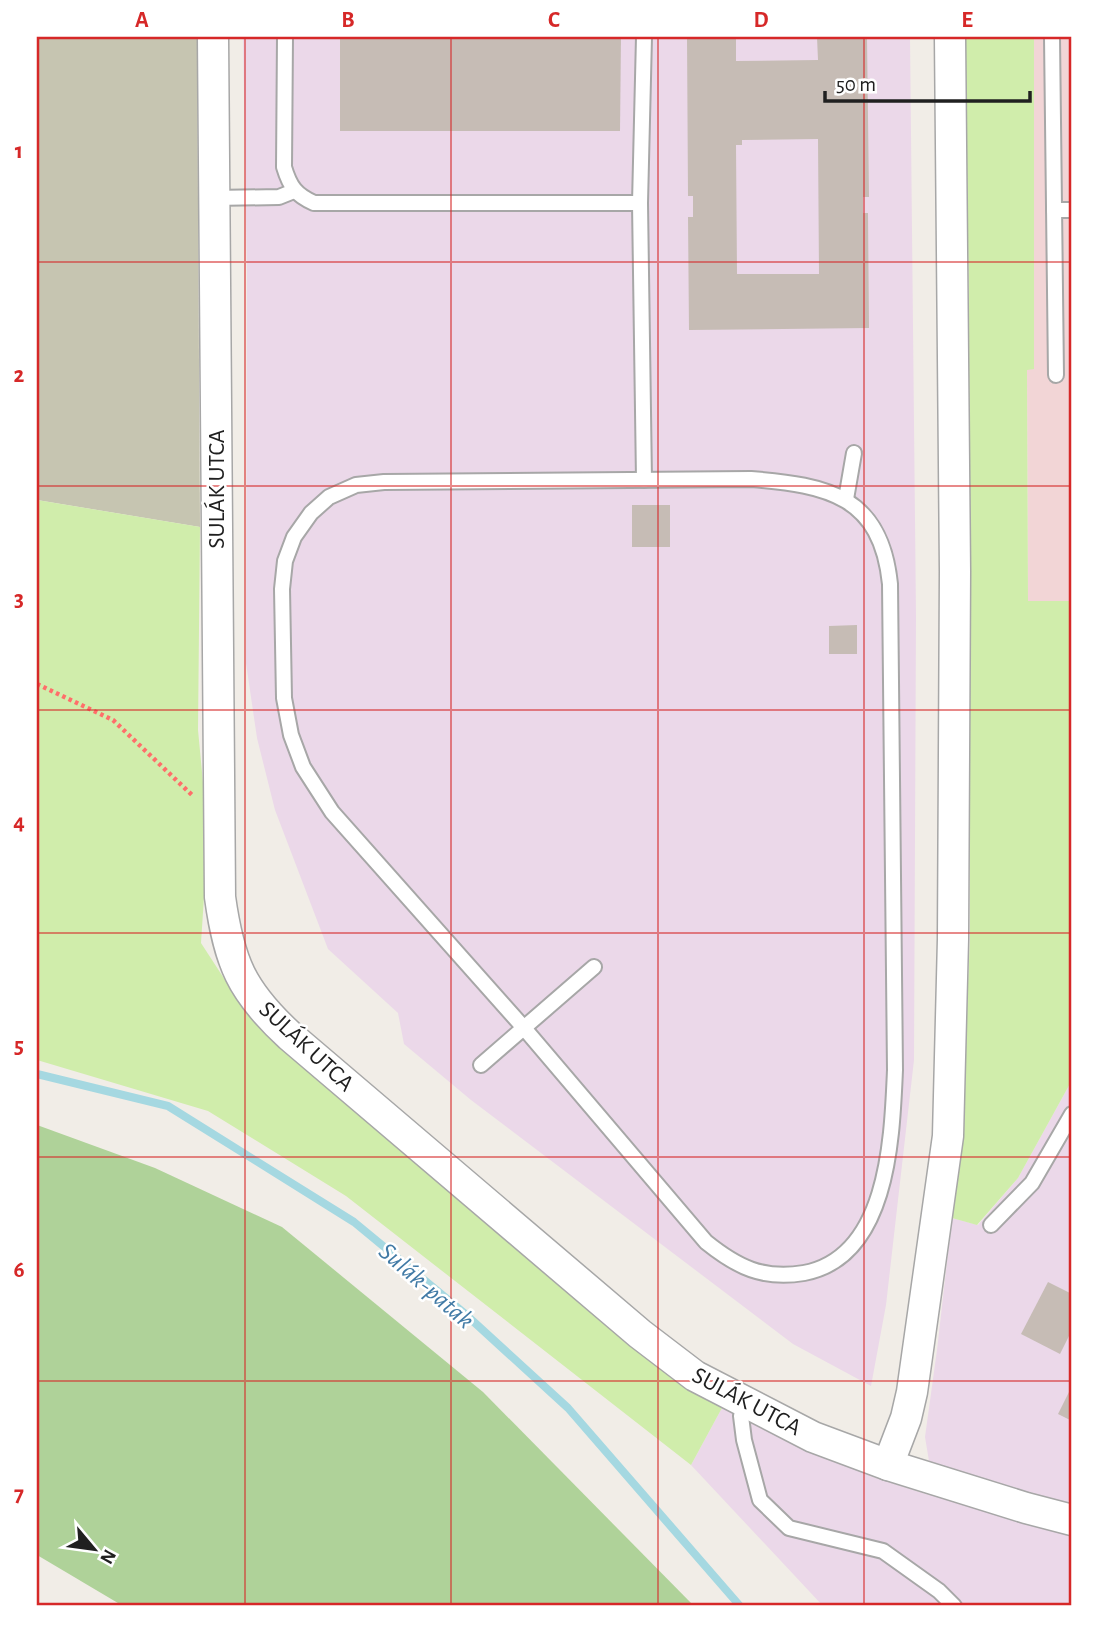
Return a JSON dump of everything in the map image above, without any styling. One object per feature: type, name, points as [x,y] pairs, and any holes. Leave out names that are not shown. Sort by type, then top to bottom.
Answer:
[{"type":"street","name":"SULÁK UTCA","points":[[213,37],[220,897],[225,933],[234,966],[245,985],[272,1019],[640,1334],[695,1376],[813,1437],[888,1465],[1072,1520]]},
{"type":"street","points":[[888,1465],[906,1418],[912,1392],[948,1136],[953,939],[955,571],[950,37]]},
{"type":"lane","points":[[285,37],[284,167],[294,191],[300,197],[314,202],[640,203]]},
{"type":"lane","points":[[644,37],[640,203],[644,480]]},
{"type":"lane","points":[[1052,37],[1056,375]]},
{"type":"lane","points":[[214,198],[279,197],[294,191]]},
{"type":"lane","points":[[1054,210],[1072,210]]},
{"type":"lane","points":[[846,499],[855,453]]},
{"type":"lane","points":[[751,479],[794,482],[824,489],[846,499],[879,535],[888,560],[890,584],[895,1070],[892,1120],[887,1164],[878,1197],[868,1222],[854,1244],[813,1271],[784,1276],[754,1271],[730,1261],[706,1242],[524,1028],[332,812],[303,767],[291,735],[284,698],[282,589],[285,561],[294,537],[311,513],[328,497],[356,485],[384,482],[751,479]]},
{"type":"lane","points":[[481,1065],[594,967]]},
{"type":"lane","points":[[991,1225],[1032,1183],[1072,1114]]},
{"type":"lane","points":[[745,1403],[741,1416],[744,1440],[760,1500],[789,1528],[883,1550],[939,1591],[954,1606]]},
{"type":"path","points":[[37,684],[113,720],[218,820]]},
{"type":"shaded area","points":[[37,37],[197,37],[200,527],[37,500]]},
{"type":"shaded area","points":[[243,37],[910,37],[916,616],[914,1060],[886,1305],[871,1386],[793,1344],[471,1100],[404,1044],[398,1013],[328,949],[275,810],[257,738],[246,663],[247,273]]},
{"type":"shaded area","points":[[1034,37],[1072,37],[1072,601],[1028,602],[1027,369],[1034,369]]},
{"type":"shaded area","points":[[1072,1080],[1072,1606],[823,1606],[691,1465],[723,1406],[802,1446],[873,1477],[929,1495],[936,1475],[929,1461],[925,1437],[952,1218],[978,1225],[1018,1178]]},
{"type":"green space","points":[[965,37],[1034,37],[1034,369],[1027,370],[1028,601],[1072,601],[1072,1080],[1018,1178],[977,1225],[952,1218],[960,1162],[970,939],[969,307]]},
{"type":"green space","points":[[37,500],[200,527],[198,730],[208,835],[201,943],[240,1003],[723,1406],[691,1465],[346,1196],[208,1111],[37,1060]]},
{"type":"green space","points":[[37,1125],[155,1168],[282,1227],[483,1392],[694,1606],[123,1606],[37,1555]]},
{"type":"building","points":[[340,37],[621,37],[620,131],[340,131]]},
{"type":"building","points":[[687,37],[736,37],[736,61],[818,60],[817,37],[867,37],[869,197],[863,197],[863,213],[868,213],[869,328],[689,330],[688,217],[693,217],[693,196],[688,196]],"holes":[[[818,139],[819,274],[737,274],[736,145],[742,145],[742,140]]]},
{"type":"building","points":[[632,505],[670,505],[670,547],[632,547]]},
{"type":"building","points":[[857,625],[857,654],[829,654],[829,626]]},
{"type":"building","points":[[1048,1282],[1072,1294],[1072,1330],[1060,1354],[1021,1334]]},
{"type":"building","points":[[1072,1386],[1072,1421],[1058,1414]]},
{"type":"waterway","name":"Sulák-patak","points":[[37,1074],[168,1106],[354,1222],[463,1312],[568,1408],[740,1606]]}]
